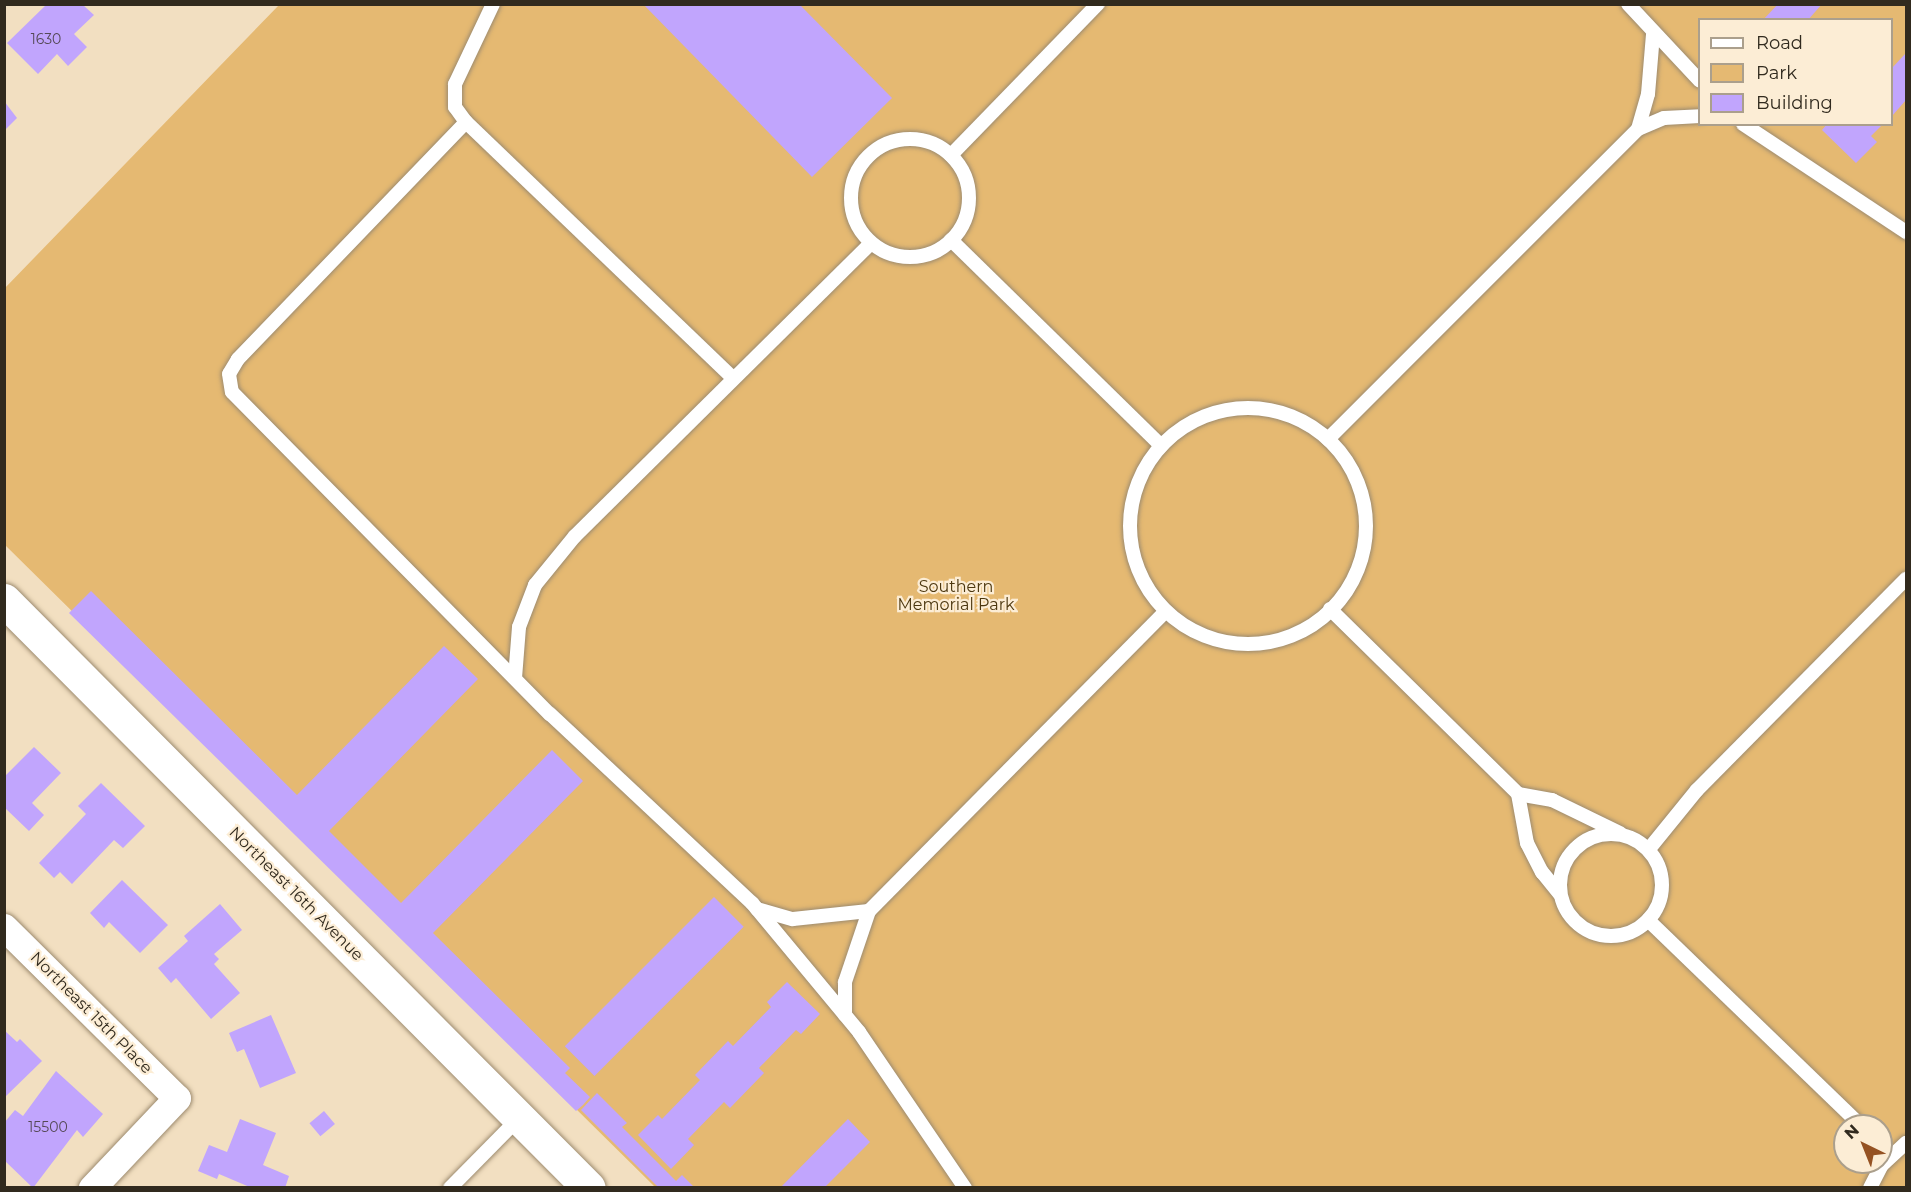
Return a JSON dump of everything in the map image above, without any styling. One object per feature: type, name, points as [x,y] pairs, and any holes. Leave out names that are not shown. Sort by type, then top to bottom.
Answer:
[{"type":"street","name":"Northeast 16th Avenue","points":[[4,600],[589,1188]]},
{"type":"street","name":"Northeast 15th Place","points":[[4,927],[177,1098],[92,1188]]},
{"type":"lane","points":[[493,4],[454,84],[455,107],[466,122],[733,378]]},
{"type":"lane","points":[[951,155],[1098,4]]},
{"type":"lane","points":[[1628,4],[1653,35],[1698,79]]},
{"type":"lane","points":[[1638,129],[1648,94],[1653,35]]},
{"type":"lane","points":[[1328,439],[1638,129],[1664,117],[1698,116]]},
{"type":"lane","points":[[466,122],[238,359],[229,374],[232,392],[514,678],[757,909],[845,1015],[965,1188]]},
{"type":"lane","points":[[1746,126],[1843,187],[1906,232]]},
{"type":"lane","points":[[905,138],[925,140],[951,155],[967,179],[970,198],[967,217],[951,240],[925,255],[906,257],[887,253],[871,243],[855,219],[850,189],[857,170],[869,154],[885,143],[905,138]]},
{"type":"lane","points":[[951,240],[1161,446]]},
{"type":"lane","points":[[514,678],[519,627],[535,585],[575,536],[871,243]]},
{"type":"lane","points":[[1243,407],[1278,411],[1311,424],[1338,448],[1358,481],[1367,519],[1362,557],[1346,592],[1319,620],[1285,638],[1247,645],[1209,638],[1175,621],[1148,592],[1133,560],[1128,525],[1134,489],[1161,446],[1176,431],[1208,414],[1243,407]]},
{"type":"lane","points":[[1649,849],[1697,789],[1906,579]]},
{"type":"lane","points":[[1330,609],[1518,794],[1552,800],[1649,849],[1663,881],[1661,898],[1648,920],[1626,934],[1591,932],[1571,916],[1560,894],[1542,872],[1527,843],[1518,794]]},
{"type":"lane","points":[[845,1015],[845,982],[869,911],[1166,611]]},
{"type":"lane","points":[[1560,894],[1560,878],[1574,849],[1588,839],[1620,833]]},
{"type":"lane","points":[[757,909],[793,919],[869,911]]},
{"type":"lane","points":[[1648,920],[1849,1114]]},
{"type":"lane","points":[[450,1188],[519,1118]]},
{"type":"lane","points":[[1893,1156],[1906,1143]]},
{"type":"lane","points":[[1870,1188],[1880,1174]]},
{"type":"green space","name":"Southern Memorial Park","points":[[279,5],[1906,5],[1906,1187],[655,1187],[5,545],[4,289]]},
{"type":"building","points":[[643,4],[799,4],[892,98],[812,177]]},
{"type":"building","points":[[1778,4],[1822,4],[1810,18],[1765,18]]},
{"type":"building","points":[[46,5],[83,5],[94,15],[74,34],[87,47],[68,66],[57,54],[38,74],[7,43]]},
{"type":"building","points":[[1906,53],[1906,100],[1893,115],[1893,67]]},
{"type":"building","points":[[4,101],[17,118],[4,131]]},
{"type":"building","points":[[1825,126],[1881,126],[1871,136],[1877,142],[1856,163],[1822,130]]},
{"type":"building","points":[[91,591],[297,795],[444,646],[478,679],[329,831],[401,903],[552,750],[583,781],[433,933],[570,1068],[565,1073],[590,1097],[583,1105],[576,1111],[69,613]]},
{"type":"building","points":[[34,747],[61,773],[32,803],[44,815],[29,831],[4,807],[4,777]]},
{"type":"building","points":[[101,783],[145,826],[123,848],[114,840],[72,884],[60,872],[54,878],[39,863],[86,814],[78,806]]},
{"type":"building","points":[[122,880],[168,925],[140,953],[109,922],[104,928],[90,913]]},
{"type":"building","points":[[714,897],[744,927],[594,1076],[565,1046]]},
{"type":"building","points":[[220,904],[242,930],[214,954],[219,959],[214,964],[240,993],[211,1019],[176,978],[171,983],[158,968],[188,941],[184,936]]},
{"type":"building","points":[[787,982],[820,1014],[801,1034],[796,1030],[759,1068],[764,1073],[730,1108],[724,1102],[688,1139],[694,1145],[671,1169],[638,1135],[658,1115],[662,1119],[700,1080],[695,1075],[728,1041],[733,1046],[771,1007],[767,1002]]},
{"type":"building","points":[[271,1015],[296,1073],[260,1088],[244,1049],[237,1052],[229,1033]]},
{"type":"building","points":[[4,1030],[17,1042],[20,1039],[42,1061],[4,1098]]},
{"type":"building","points":[[56,1071],[103,1114],[83,1137],[77,1130],[33,1188],[4,1160],[4,1123],[15,1110],[23,1116]]},
{"type":"building","points":[[597,1093],[627,1123],[622,1127],[676,1181],[682,1175],[695,1188],[659,1188],[581,1110]]},
{"type":"building","points":[[324,1111],[335,1124],[320,1136],[309,1123]]},
{"type":"building","points":[[240,1119],[276,1133],[263,1165],[289,1176],[285,1188],[252,1188],[219,1174],[217,1179],[198,1171],[209,1145],[227,1152]]},
{"type":"building","points":[[848,1119],[870,1142],[824,1188],[780,1188]]}]
